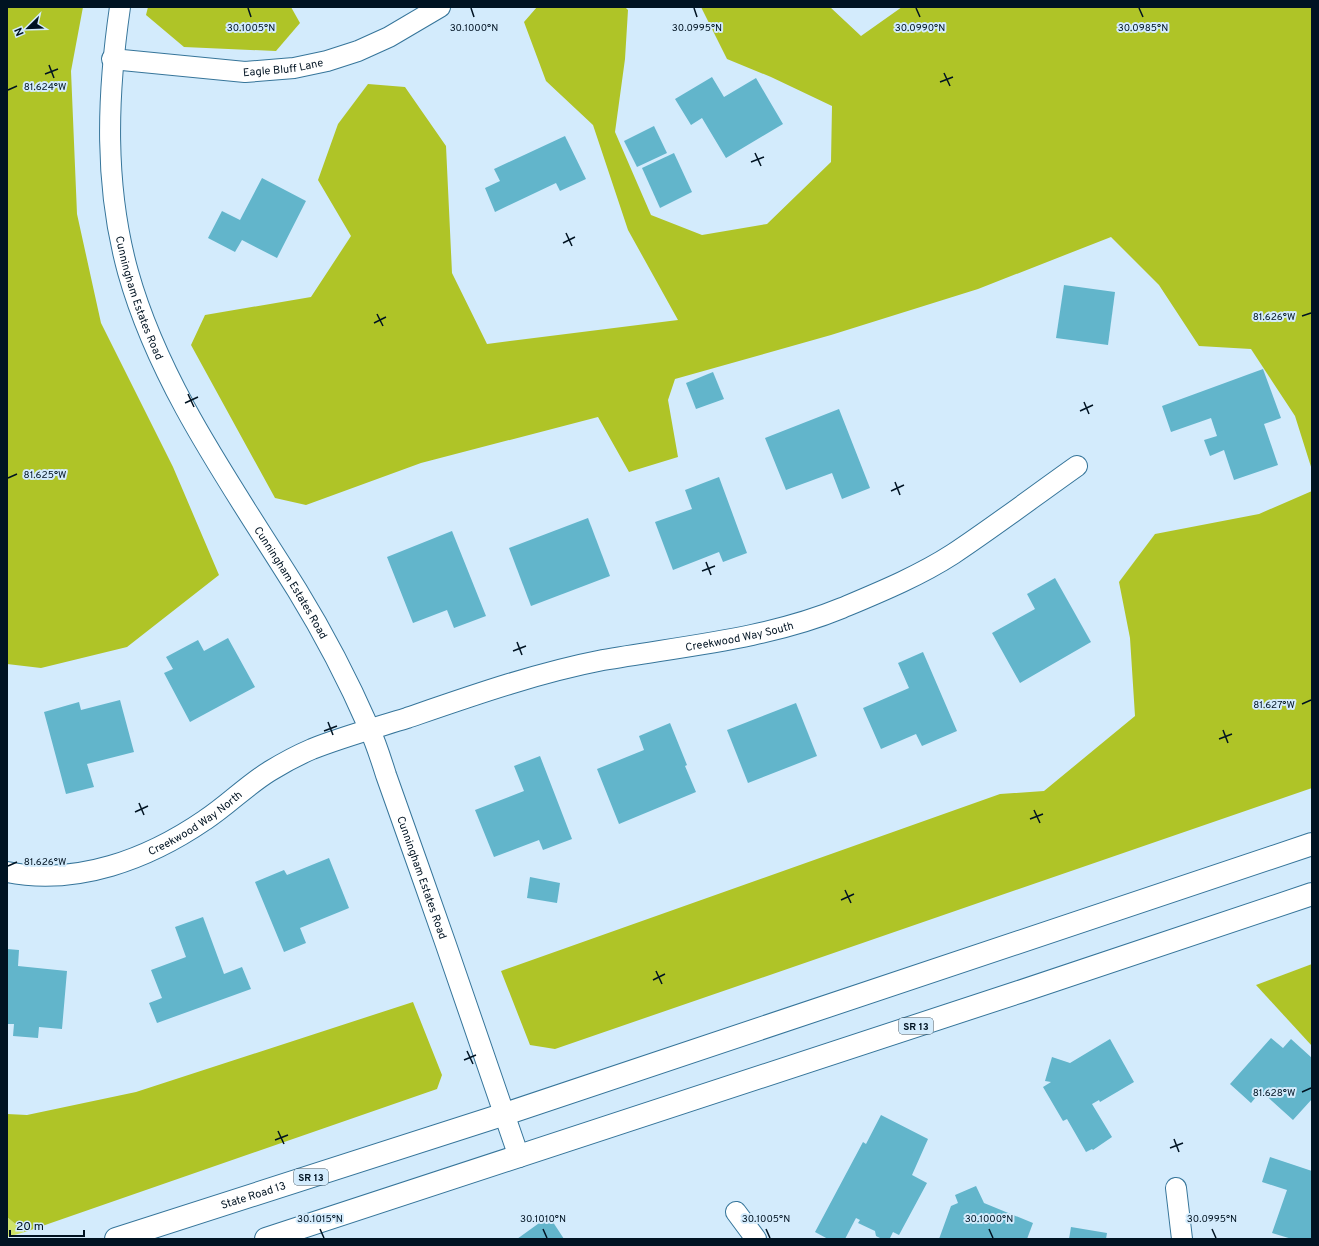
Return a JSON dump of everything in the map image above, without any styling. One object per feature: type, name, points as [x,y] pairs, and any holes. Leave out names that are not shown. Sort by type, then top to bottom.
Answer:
[{"type":"main road","name":"SR 13","points":[[505,1114],[1312,844]]},
{"type":"main road","name":"SR 13","points":[[266,1239],[519,1157],[1312,894]]},
{"type":"main road","name":"State Road 13","points":[[116,1239],[505,1114]]},
{"type":"street","name":"Cunningham Estates Road","points":[[120,7],[112,59],[110,158],[116,215],[128,270],[154,344],[169,377],[226,479],[298,592],[333,652],[370,730],[519,1157]]},
{"type":"street","name":"Eagle Bluff Lane","points":[[112,59],[245,72],[294,68],[327,61],[358,51],[389,37],[440,7]]},
{"type":"street","name":"Creekwood Way South","points":[[370,730],[502,685],[600,661],[721,641],[783,627],[838,609],[896,585],[951,555],[1077,466]]},
{"type":"street","name":"Creekwood Way North","points":[[7,872],[22,875],[58,876],[95,871],[132,860],[170,842],[206,820],[270,771],[312,749],[370,730]]},
{"type":"street","points":[[1176,1188],[1182,1239]]},
{"type":"street","points":[[736,1212],[756,1239]]},
{"type":"green space","points":[[7,7],[83,7],[71,71],[77,214],[101,323],[173,467],[219,575],[127,647],[41,668],[7,664]]},
{"type":"green space","points":[[148,7],[291,7],[300,23],[276,51],[184,47],[146,15]]},
{"type":"green space","points":[[537,7],[625,7],[628,10],[625,59],[615,132],[651,215],[702,235],[767,224],[831,162],[832,106],[771,77],[727,59],[701,7],[830,7],[861,36],[902,7],[1312,7],[1312,470],[1295,416],[1251,349],[1199,346],[1159,285],[1111,237],[978,289],[831,335],[675,379],[668,400],[678,457],[629,472],[598,417],[421,463],[306,505],[275,498],[191,345],[205,315],[311,297],[351,236],[318,180],[338,124],[368,84],[405,87],[446,146],[452,273],[487,344],[678,320],[628,230],[593,125],[546,81],[524,22]]},
{"type":"green space","points":[[1312,491],[1312,788],[555,1049],[530,1045],[501,971],[1000,794],[1044,791],[1135,716],[1130,638],[1119,582],[1155,534],[1259,514]]},
{"type":"green space","points":[[1312,964],[1312,1046],[1256,985]]},
{"type":"green space","points":[[413,1002],[442,1075],[437,1089],[25,1232],[7,1217],[7,1114],[27,1115],[136,1092]]},
{"type":"green space","points":[[7,1217],[25,1232],[7,1237]]},
{"type":"building","points":[[712,77],[724,97],[756,78],[783,124],[726,158],[702,118],[691,125],[675,99]]},
{"type":"building","points":[[654,126],[667,153],[637,167],[624,141]]},
{"type":"building","points":[[565,136],[586,179],[560,191],[556,183],[495,212],[485,188],[500,181],[494,169]]},
{"type":"building","points":[[674,153],[692,192],[660,208],[642,168]]},
{"type":"building","points":[[262,178],[306,201],[277,258],[242,240],[235,252],[208,238],[222,211],[240,220]]},
{"type":"building","points":[[1064,285],[1115,292],[1108,345],[1056,338]]},
{"type":"building","points":[[1263,369],[1281,418],[1264,424],[1278,465],[1234,480],[1224,450],[1210,456],[1204,440],[1217,436],[1211,418],[1171,432],[1162,406]]},
{"type":"building","points":[[713,372],[724,399],[696,409],[686,383]]},
{"type":"building","points":[[839,409],[870,488],[842,499],[832,473],[786,490],[765,438]]},
{"type":"building","points":[[719,477],[747,553],[723,562],[719,552],[673,570],[655,522],[692,509],[685,490]]},
{"type":"building","points":[[588,518],[610,576],[531,606],[509,548]]},
{"type":"building","points":[[452,531],[486,616],[454,628],[447,610],[413,623],[387,557]]},
{"type":"building","points":[[1055,578],[1091,642],[1020,683],[992,633],[1035,609],[1027,594]]},
{"type":"building","points":[[228,638],[255,687],[190,722],[164,673],[173,669],[166,657],[198,640],[204,651]]},
{"type":"building","points":[[923,652],[957,731],[922,746],[916,734],[881,749],[863,708],[909,688],[898,663]]},
{"type":"building","points":[[120,700],[134,752],[87,764],[94,787],[66,794],[44,712],[79,702],[81,710]]},
{"type":"building","points":[[796,703],[817,756],[748,783],[727,730]]},
{"type":"building","points":[[670,723],[696,792],[619,824],[597,769],[644,750],[639,736]]},
{"type":"building","points":[[540,756],[572,839],[543,850],[539,840],[494,857],[475,810],[524,791],[514,766]]},
{"type":"building","points":[[329,858],[349,908],[300,928],[306,943],[284,952],[255,882],[284,870],[287,875]]},
{"type":"building","points":[[530,877],[560,883],[557,903],[527,898]]},
{"type":"building","points":[[203,917],[224,974],[242,967],[251,989],[157,1023],[149,1003],[162,998],[151,970],[186,957],[175,927]]},
{"type":"building","points":[[7,949],[19,950],[18,966],[67,971],[62,1029],[39,1027],[38,1038],[13,1036],[14,1024],[7,1024]]},
{"type":"building","points":[[1271,1038],[1283,1048],[1291,1039],[1312,1058],[1312,1099],[1293,1120],[1261,1091],[1251,1103],[1230,1084]]},
{"type":"building","points":[[1110,1039],[1134,1082],[1100,1102],[1099,1100],[1092,1104],[1112,1137],[1093,1150],[1092,1149],[1086,1152],[1067,1119],[1063,1121],[1043,1087],[1051,1082],[1045,1081],[1052,1057],[1070,1063]]},
{"type":"building","points":[[881,1115],[928,1139],[912,1175],[927,1183],[899,1235],[893,1232],[890,1238],[882,1239],[876,1236],[875,1231],[858,1223],[860,1220],[856,1218],[845,1239],[828,1239],[815,1232],[863,1142],[866,1144]]},
{"type":"building","points":[[1270,1157],[1312,1171],[1312,1239],[1292,1239],[1272,1233],[1287,1190],[1262,1182]]},
{"type":"building","points":[[976,1186],[984,1203],[1033,1223],[1027,1239],[939,1239],[951,1206],[958,1203],[955,1195]]},
{"type":"building","points":[[549,1216],[564,1239],[517,1239]]},
{"type":"building","points":[[1071,1227],[1107,1233],[1106,1239],[1069,1239]]}]
